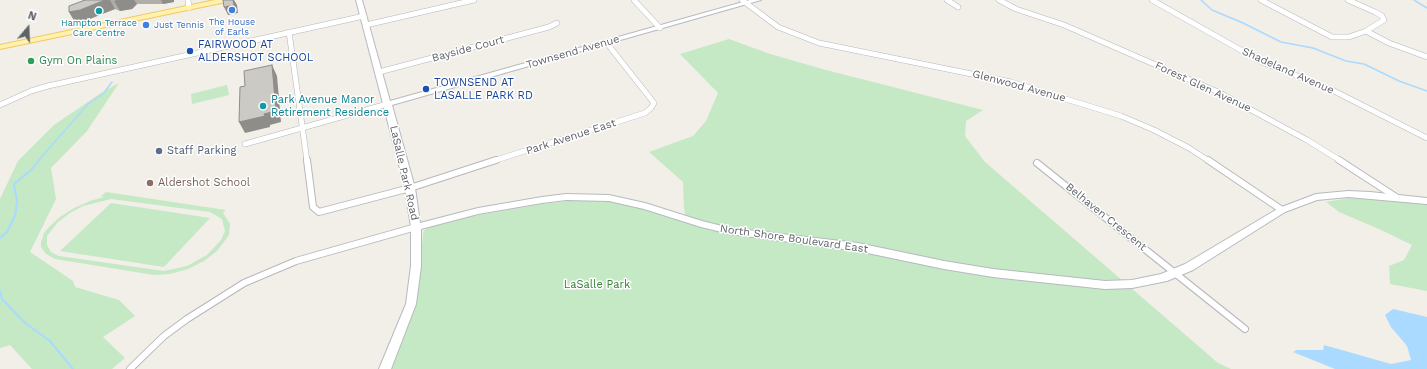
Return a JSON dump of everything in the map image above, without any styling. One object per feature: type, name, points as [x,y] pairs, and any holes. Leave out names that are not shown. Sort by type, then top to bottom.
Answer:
[{"type":"main road","points":[[0,47],[188,4],[226,0]]},
{"type":"street","name":"LaSalle Park Road","points":[[359,0],[410,188],[416,227],[416,266],[411,304],[385,369]]},
{"type":"street","points":[[366,25],[474,0]]},
{"type":"street","points":[[634,0],[660,28]]},
{"type":"street","name":"Townsend Avenue","points":[[387,104],[660,28],[744,2],[758,0]]},
{"type":"street","points":[[947,0],[958,8]]},
{"type":"street","name":"Forest Glen Avenue","points":[[999,0],[1016,9],[1064,25],[1218,92],[1307,140],[1396,196]]},
{"type":"street","name":"Shadeland Avenue","points":[[1152,0],[1262,62],[1332,90],[1427,138]]},
{"type":"street","points":[[1262,0],[1332,37],[1349,37],[1366,31],[1384,20],[1382,16],[1348,0]]},
{"type":"street","name":"Glenwood Avenue","points":[[744,2],[778,26],[819,43],[1011,82],[1122,116],[1189,148],[1282,210]]},
{"type":"street","points":[[0,105],[31,91],[48,86],[364,16]]},
{"type":"street","name":"Bayside Court","points":[[379,72],[549,27],[557,23]]},
{"type":"street","points":[[1366,31],[1388,43],[1427,57]]},
{"type":"street","points":[[289,32],[313,207],[319,212],[329,211],[410,188]]},
{"type":"street","name":"Park Avenue East","points":[[410,188],[645,113],[654,103],[606,42]]},
{"type":"street","points":[[245,144],[387,104]]},
{"type":"street","name":"Belhaven Crescent","points":[[1038,163],[1175,272]]},
{"type":"street","name":"North Shore Boulevard East","points":[[416,227],[478,211],[535,201],[566,197],[593,197],[634,203],[730,231],[858,247],[944,265],[993,273],[1105,285],[1132,284],[1163,278],[1194,264],[1282,210],[1316,197],[1348,194],[1396,196],[1427,201]]},
{"type":"street","points":[[130,369],[164,336],[187,319],[244,283],[296,261],[416,227]]},
{"type":"street","points":[[1175,272],[1245,329]]},
{"type":"green space","name":"LaSalle Park","points":[[729,39],[770,54],[826,70],[983,110],[966,121],[965,136],[985,162],[1218,363],[1231,369],[384,369],[388,361],[398,351],[403,341],[402,329],[405,322],[410,321],[416,299],[423,232],[427,228],[473,216],[542,204],[579,200],[608,201],[629,205],[687,223],[684,208],[683,182],[649,152],[693,136],[706,121],[718,93],[680,54]]},
{"type":"green space","points":[[119,83],[87,131],[51,168],[56,199],[30,252],[73,281],[75,287],[119,300],[135,316],[103,337],[125,358],[112,369],[32,369],[10,345],[0,348],[0,199],[18,161],[54,125],[101,93]]},
{"type":"green space","points":[[227,85],[229,95],[192,104],[191,94]]},
{"type":"green space","points":[[106,192],[226,210],[223,213],[230,224],[229,235],[217,251],[204,261],[188,269],[170,274],[154,275],[55,259],[46,254],[41,247],[41,242],[44,233],[49,227],[60,217],[74,208],[104,197],[101,196]],"holes":[[[111,199],[210,212],[222,219],[225,231],[221,240],[207,255],[187,266],[164,271],[59,256],[51,252],[47,245],[47,236],[58,222],[70,213],[83,206]]]},
{"type":"green space","points":[[1355,197],[1427,204],[1427,291],[1390,284],[1389,266],[1404,260],[1412,245],[1339,212],[1326,202]]},
{"type":"green space","points":[[111,203],[210,218],[164,267],[60,251]]},
{"type":"water","points":[[1393,309],[1427,317],[1427,369],[1335,369],[1293,352],[1297,350],[1323,350],[1324,345],[1391,364],[1411,360],[1407,346],[1391,327],[1385,315]]},
{"type":"building","points":[[85,0],[105,0],[80,10],[69,12],[69,6]]},
{"type":"building","points":[[223,0],[233,0],[234,5],[224,7]]},
{"type":"building","points":[[272,65],[276,111],[264,114],[265,116],[239,122],[240,87],[245,86],[244,71]]},
{"type":"waterway","points":[[1201,0],[1212,10],[1243,23],[1281,42],[1313,48],[1346,61],[1364,64],[1399,81],[1427,91]]},
{"type":"waterway","points":[[1414,0],[1427,8]]},
{"type":"waterway","points":[[38,161],[88,104],[103,94],[112,82]]},
{"type":"waterway","points":[[0,238],[7,232],[15,216],[17,201],[14,184],[31,170],[39,160]]},
{"type":"waterway","points":[[0,291],[2,299],[25,323],[50,341],[73,369]]},
{"type":"place","name":"The House of Earls","points":[[232,10]]},
{"type":"place","name":"Hampton Terrace Care Centre","points":[[99,11]]},
{"type":"place","name":"Just Tennis","points":[[146,25]]},
{"type":"place","name":"FAIRWOOD AT ALDERSHOT SCHOOL","points":[[190,51]]},
{"type":"place","name":"Gym On Plains","points":[[31,61]]},
{"type":"place","name":"TOWNSEND AT LASALLE PARK RD","points":[[426,89]]},
{"type":"place","name":"Park Avenue Manor Retirement Residence","points":[[263,106]]},
{"type":"place","name":"Staff Parking","points":[[159,151]]},
{"type":"place","name":"Aldershot School","points":[[150,183]]}]
